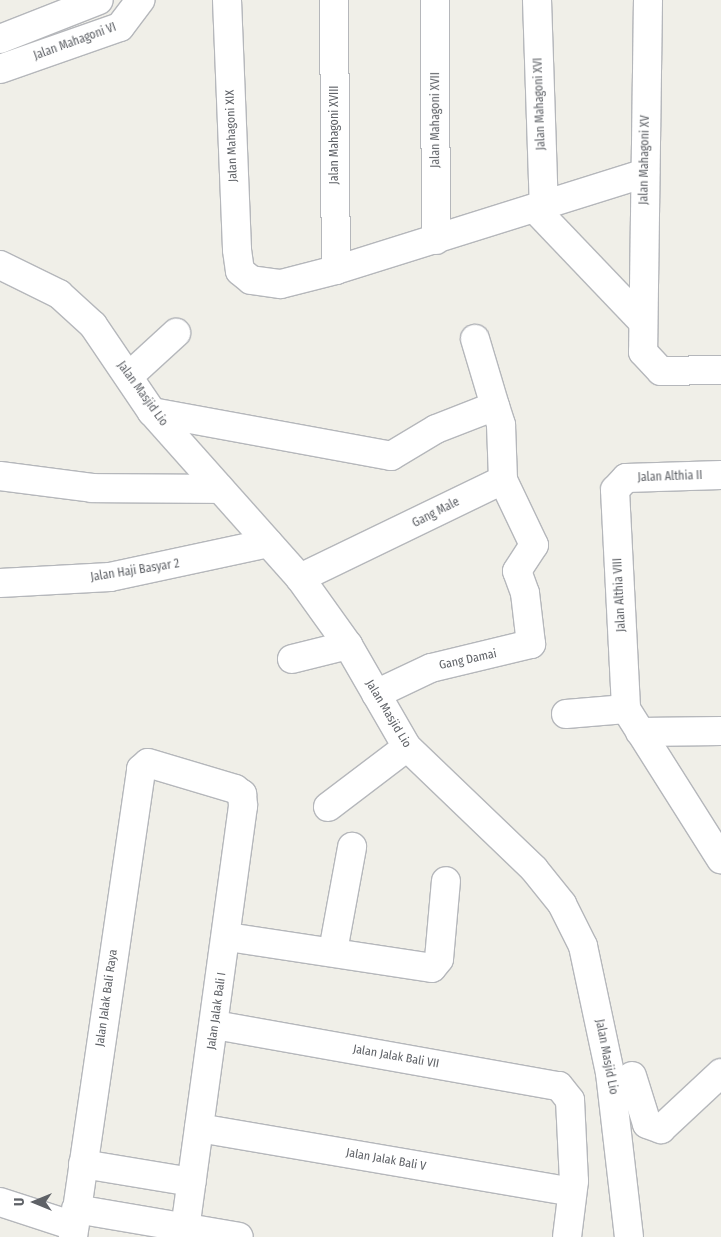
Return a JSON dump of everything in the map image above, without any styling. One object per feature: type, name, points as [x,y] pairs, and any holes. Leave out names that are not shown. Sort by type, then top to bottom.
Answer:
[{"type":"street","points":[[0,39],[98,0]]},
{"type":"street","name":"Jalan Mahagoni VI","points":[[0,69],[120,27],[140,0]]},
{"type":"street","name":"Jalan Mahagoni XIX","points":[[227,0],[240,271],[250,280],[281,284],[336,270]]},
{"type":"street","name":"Jalan Mahagoni XVIII","points":[[334,0],[336,270]]},
{"type":"street","name":"Jalan Mahagoni XVII","points":[[435,0],[436,240]]},
{"type":"street","name":"Jalan Mahagoni XVI","points":[[536,0],[540,209]]},
{"type":"street","name":"Jalan Mahagoni XV","points":[[648,0],[643,352],[661,371],[721,370]]},
{"type":"street","points":[[336,270],[540,209],[645,174]]},
{"type":"street","points":[[540,209],[642,321]]},
{"type":"street","name":"Jalan Masjid Lio","points":[[0,265],[59,294],[93,325],[152,412],[300,578],[348,645],[407,748],[534,869],[562,904],[583,946],[610,1073],[628,1237]]},
{"type":"street","points":[[129,376],[176,333]]},
{"type":"street","points":[[475,339],[501,425],[503,480]]},
{"type":"street","points":[[152,412],[391,456],[436,429],[496,406]]},
{"type":"street","name":"Jalan Althia II","points":[[619,482],[721,475]]},
{"type":"street","points":[[0,476],[92,488],[220,489]]},
{"type":"street","name":"Gang Male","points":[[300,578],[503,480]]},
{"type":"street","name":"Gang Damai","points":[[376,694],[432,668],[493,656],[532,640],[517,571],[534,545],[503,480]]},
{"type":"street","name":"Jalan Althia VIII","points":[[619,482],[615,490],[626,709],[721,859]]},
{"type":"street","name":"Jalan Haji Basyar 2","points":[[0,583],[110,576],[268,543]]},
{"type":"street","points":[[292,659],[348,645]]},
{"type":"street","points":[[566,714],[626,709]]},
{"type":"street","points":[[640,732],[721,731]]},
{"type":"street","points":[[328,807],[407,748]]},
{"type":"street","name":"Jalan Jalak Bali Raya","points":[[75,1224],[141,769],[148,762],[242,794]]},
{"type":"street","name":"Jalan Jalak Bali I","points":[[185,1228],[228,938],[242,794]]},
{"type":"street","points":[[332,951],[352,848]]},
{"type":"street","points":[[228,938],[332,951],[432,968],[439,959],[446,881]]},
{"type":"street","name":"Jalan Jalak Bali VII","points":[[215,1025],[559,1086],[570,1100],[572,1192]]},
{"type":"street","points":[[632,1076],[647,1124],[661,1128],[721,1073]]},
{"type":"street","name":"Jalan Jalak Bali V","points":[[200,1128],[572,1192]]},
{"type":"street","points":[[83,1164],[192,1182]]},
{"type":"street","points":[[567,1237],[572,1192]]},
{"type":"street","points":[[0,1202],[75,1224],[185,1228],[239,1237]]}]
